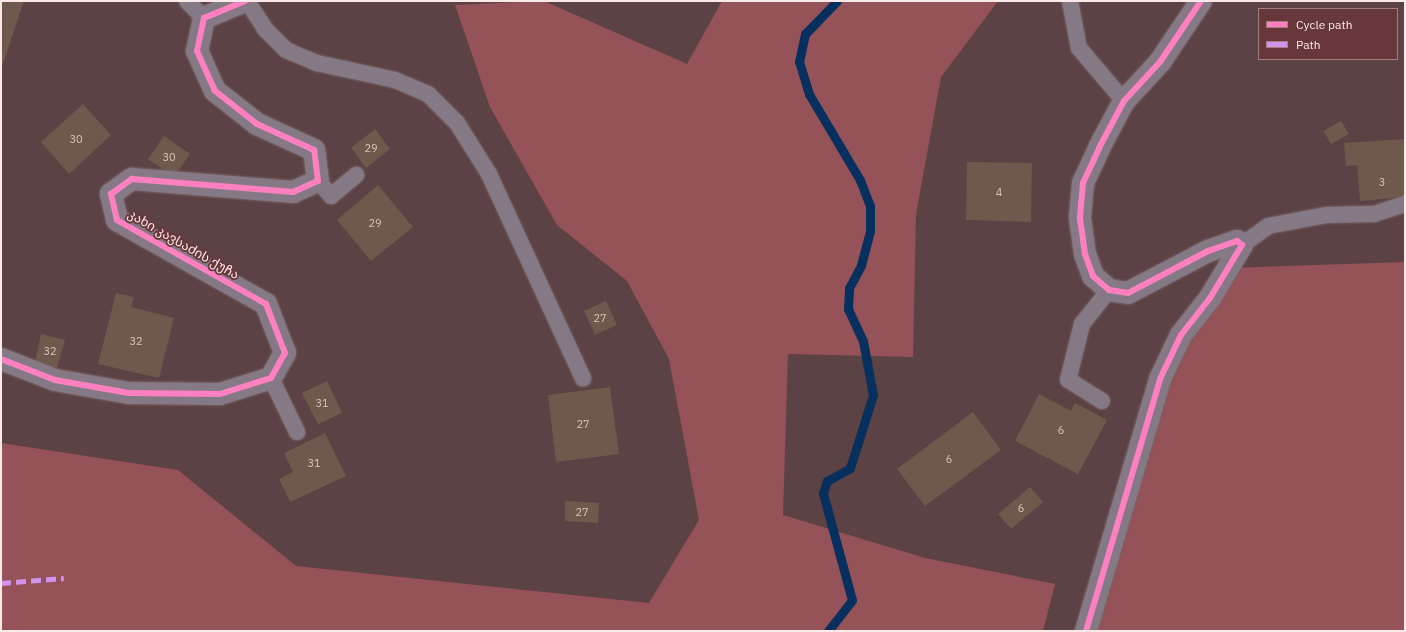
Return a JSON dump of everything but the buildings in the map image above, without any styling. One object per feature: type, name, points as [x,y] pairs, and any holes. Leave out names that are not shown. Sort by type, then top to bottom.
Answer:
[{"type":"street","points":[[246,1],[204,18],[197,51],[215,91],[257,124],[314,150],[318,181]]},
{"type":"street","points":[[1086,631],[1160,379],[1181,335],[1210,298],[1242,245],[1237,241],[1208,251],[1128,292],[1109,290],[1093,276],[1080,217],[1083,183],[1124,101],[1160,62],[1201,1]]},
{"type":"street","name":"კახი კავსაძის ქუჩა","points":[[271,378],[285,353],[266,304],[117,220],[111,194],[132,179],[293,192],[318,181]]},
{"type":"street","points":[[1,359],[55,380],[129,393],[220,394],[271,378]]},
{"type":"lane","points":[[187,1],[204,18]]},
{"type":"lane","points":[[246,1],[265,29],[286,50],[317,63],[395,80],[422,91],[456,123],[489,174],[583,378]]},
{"type":"lane","points":[[1070,1],[1079,48],[1124,101]]},
{"type":"lane","points":[[318,181],[331,196],[356,175]]},
{"type":"lane","points":[[1242,245],[1268,226],[1327,215],[1374,214],[1405,204]]},
{"type":"lane","points":[[1102,400],[1068,380],[1082,324],[1109,290]]},
{"type":"lane","points":[[271,378],[297,432]]},
{"type":"shaded area","points":[[544,1],[687,64],[722,1],[998,1],[941,77],[916,214],[913,357],[788,354],[783,515],[925,558],[1055,584],[1043,631],[1,631],[1,443],[178,470],[296,566],[649,603],[699,520],[669,359],[627,281],[557,225],[490,107],[455,5]]},
{"type":"shaded area","points":[[1405,262],[1405,631],[1086,631],[1160,379],[1229,268]]},
{"type":"waterway","points":[[828,631],[852,600],[823,493],[827,481],[850,468],[873,395],[863,341],[848,309],[849,288],[861,265],[870,231],[870,206],[860,180],[809,94],[799,62],[805,34],[837,1]]},
{"type":"marked path","points":[[1,583],[64,578]]},
{"type":"cycle path","points":[[1,359],[55,380],[129,393],[220,394],[271,378],[285,353],[266,304],[117,220],[111,194],[132,179],[293,192],[318,181],[314,150],[257,124],[215,91],[197,51],[204,18],[245,1]]},
{"type":"cycle path","points":[[1086,631],[1160,379],[1181,335],[1210,298],[1242,245],[1237,241],[1208,251],[1128,293],[1109,290],[1093,276],[1085,254],[1080,217],[1083,183],[1099,148],[1124,101],[1160,62],[1201,1]]}]
